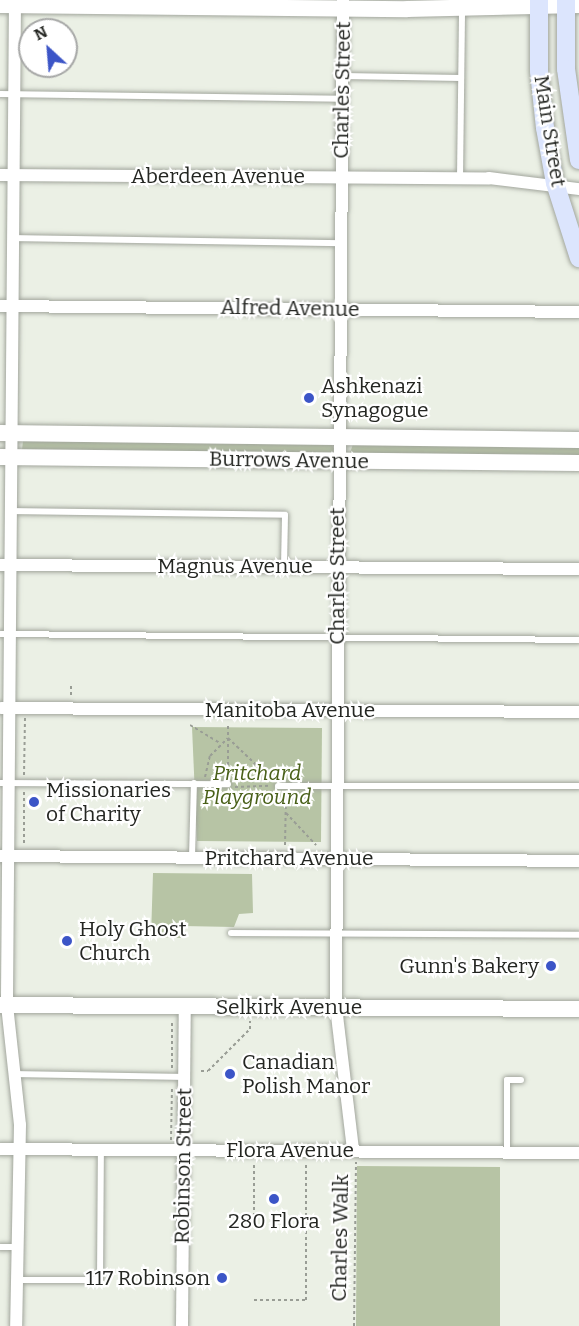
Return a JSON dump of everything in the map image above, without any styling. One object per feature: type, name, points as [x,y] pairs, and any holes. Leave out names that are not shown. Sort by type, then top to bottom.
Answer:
[{"type":"main road","name":"Main Street","points":[[539,3],[539,71],[555,183],[579,258]]},
{"type":"main road","name":"Main Street","points":[[571,3],[566,69],[579,160]]},
{"type":"main road","points":[[566,69],[579,34]]},
{"type":"street","points":[[16,1326],[20,1149],[14,1074],[4,1005],[4,634],[5,565],[10,511],[5,457],[6,306],[12,238],[6,175],[13,94],[10,3],[571,3]]},
{"type":"street","name":"Charles Street","points":[[343,4],[337,461],[336,1007],[353,1150]]},
{"type":"street","name":"Aberdeen Avenue","points":[[6,175],[460,178],[555,183],[579,189]]},
{"type":"street","name":"Alfred Avenue","points":[[6,306],[579,312]]},
{"type":"street","name":"Burrows Avenue","points":[[5,434],[579,440]]},
{"type":"street","name":"Burrows Avenue","points":[[5,457],[579,463]]},
{"type":"street","name":"Magnus Avenue","points":[[5,565],[579,568]]},
{"type":"street","name":"Manitoba Avenue","points":[[4,708],[579,712]]},
{"type":"street","name":"Pritchard Avenue","points":[[4,856],[579,861]]},
{"type":"street","name":"Selkirk Avenue","points":[[4,1005],[579,1009]]},
{"type":"street","name":"Robinson Street","points":[[182,1326],[177,1150],[178,1077],[185,1006]]},
{"type":"street","name":"Flora Avenue","points":[[0,1149],[579,1153]]},
{"type":"lane","points":[[460,178],[462,4]]},
{"type":"lane","points":[[343,76],[462,78]]},
{"type":"lane","points":[[0,94],[342,99]]},
{"type":"lane","points":[[12,238],[341,243]]},
{"type":"lane","points":[[10,511],[285,515],[284,567]]},
{"type":"lane","points":[[4,634],[579,640]]},
{"type":"lane","points":[[4,783],[228,784]]},
{"type":"lane","points":[[192,858],[194,783]]},
{"type":"lane","points":[[278,786],[579,786]]},
{"type":"lane","points":[[231,933],[579,935]]},
{"type":"lane","points":[[14,1074],[178,1077]]},
{"type":"lane","points":[[507,1152],[507,1080],[521,1080]]},
{"type":"lane","points":[[17,1280],[100,1280],[101,1149]]},
{"type":"lane","points":[[0,1247],[18,1247]]},
{"type":"path","points":[[71,683],[71,695]]},
{"type":"path","points":[[24,843],[25,708]]},
{"type":"path","points":[[190,725],[220,743]]},
{"type":"path","points":[[228,726],[228,784],[278,786]]},
{"type":"path","points":[[205,783],[210,756],[220,743],[228,738]]},
{"type":"path","points":[[228,738],[278,786]]},
{"type":"path","points":[[285,845],[286,786]]},
{"type":"path","points":[[286,813],[316,845]]},
{"type":"path","points":[[172,1020],[178,1077],[177,1150]]},
{"type":"path","points":[[201,1071],[208,1071],[250,1029],[250,1020]]},
{"type":"path","name":"Charles Walk","points":[[353,1150],[354,1326]]},
{"type":"path","points":[[254,1165],[254,1224]]},
{"type":"path","points":[[254,1300],[306,1300],[306,1165]]},
{"type":"green space","points":[[23,441],[332,445],[334,449],[332,453],[22,450]]},
{"type":"green space","points":[[353,444],[579,447],[579,457],[350,453]]},
{"type":"green space","name":"Pritchard Playground","points":[[192,727],[322,728],[321,842],[197,841]]},
{"type":"green space","points":[[153,873],[252,874],[253,913],[239,914],[234,927],[183,926],[182,938],[151,937]]},
{"type":"green space","points":[[357,1166],[500,1167],[500,1326],[356,1326]]},
{"type":"place","name":"Ashkenazi Synagogue","points":[[309,398]]},
{"type":"place","name":"Missionaries of Charity","points":[[34,802]]},
{"type":"place","name":"Holy Ghost Church","points":[[67,941]]},
{"type":"place","name":"Gunn's Bakery","points":[[551,966]]},
{"type":"place","name":"Canadian Polish Manor","points":[[230,1074]]},
{"type":"place","name":"280 Flora","points":[[274,1199]]},
{"type":"place","name":"117 Robinson","points":[[222,1278]]}]
